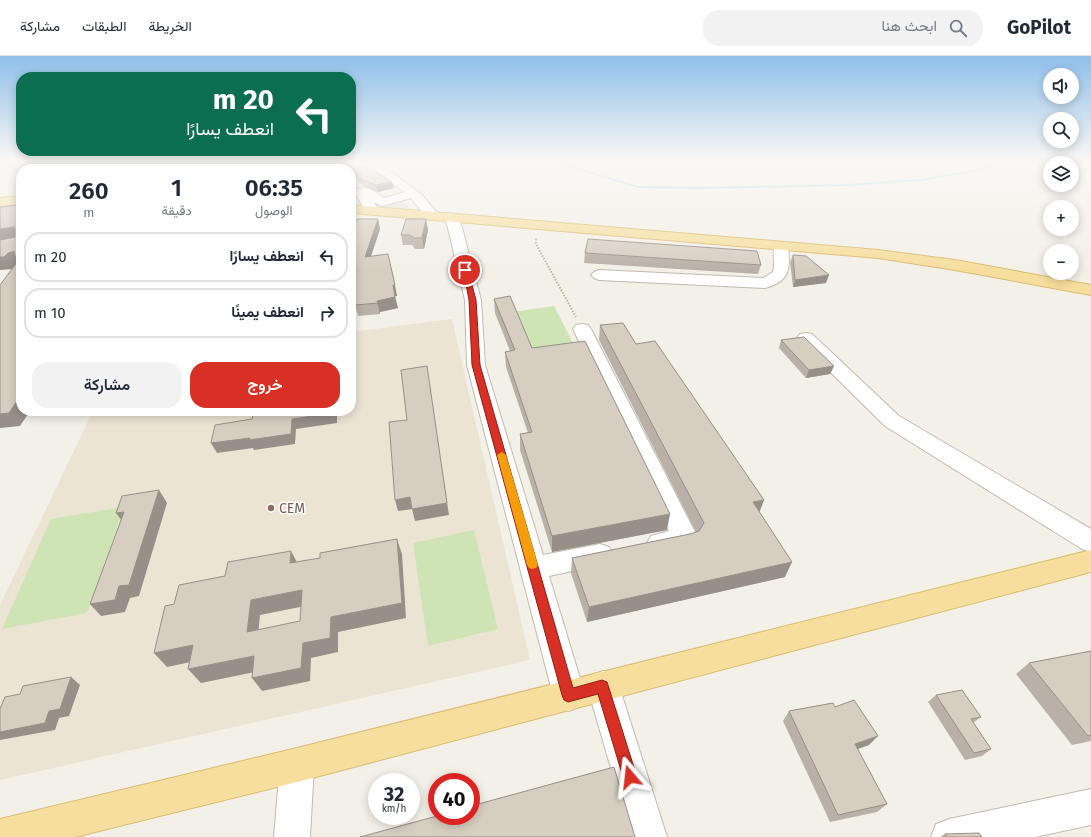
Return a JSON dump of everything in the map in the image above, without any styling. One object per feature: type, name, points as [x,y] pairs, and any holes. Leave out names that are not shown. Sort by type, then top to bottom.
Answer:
[{"type":"main road","points":[[0,202],[16,200]]},
{"type":"main road","points":[[356,208],[377,204],[441,216],[538,226],[878,254],[955,265],[1091,290]]},
{"type":"main road","points":[[0,837],[297,765],[1091,561]]},
{"type":"street","points":[[377,204],[401,197]]},
{"type":"street","points":[[417,197],[454,224],[473,300],[476,365],[568,695]]},
{"type":"street","points":[[599,275],[765,283],[779,276],[782,270],[781,246]]},
{"type":"street","points":[[582,329],[685,538],[639,547]]},
{"type":"street","points":[[806,338],[892,422],[1091,542]]},
{"type":"street","points":[[533,568],[617,552]]},
{"type":"street","points":[[602,686],[649,837]]},
{"type":"street","points":[[292,837],[297,765]]},
{"type":"street","points":[[949,837],[1091,807]]},
{"type":"path","points":[[538,226],[536,244],[582,329]]},
{"type":"shaded area","points":[[357,197],[380,197],[384,200],[397,197],[410,208],[384,208],[360,205]]},
{"type":"shaded area","name":"CEM","points":[[452,319],[530,660],[0,780],[0,605],[91,416],[356,416],[356,331]]},
{"type":"green space","points":[[554,306],[574,345],[529,351],[513,312]]},
{"type":"green space","points":[[124,507],[87,613],[2,629],[51,519]]},
{"type":"green space","points":[[474,530],[498,629],[428,646],[413,543]]},
{"type":"building","points":[[16,205],[16,256],[14,251],[8,253],[4,257],[0,257],[0,240],[15,237],[15,229],[14,227],[0,229],[0,207]]},
{"type":"building","points":[[357,219],[378,219],[365,257],[388,254],[395,285],[393,285],[395,297],[377,301],[378,303],[356,305]]},
{"type":"building","points":[[406,219],[426,219],[422,238],[414,238],[410,235],[401,235]]},
{"type":"building","points":[[588,239],[757,251],[761,265],[585,253]]},
{"type":"building","points":[[793,255],[806,256],[829,275],[795,280]]},
{"type":"building","points":[[16,264],[16,402],[9,413],[0,414],[0,285]]},
{"type":"building","points":[[510,296],[532,348],[585,341],[670,514],[552,536],[520,434],[532,432],[505,352],[515,350],[494,299]]},
{"type":"building","points":[[623,323],[636,344],[655,341],[764,500],[753,502],[792,562],[589,607],[572,558],[690,534],[699,531],[704,523],[600,325]]},
{"type":"building","points":[[804,337],[834,366],[809,370],[781,340]]},
{"type":"building","points":[[427,366],[447,503],[412,509],[410,497],[395,500],[389,422],[407,420],[401,370]]},
{"type":"building","points":[[253,416],[313,416],[292,419],[291,434],[249,440],[250,438],[211,443],[215,425],[252,419]]},
{"type":"building","points":[[159,490],[129,585],[119,586],[115,600],[90,604],[124,512],[116,513],[122,496]]},
{"type":"building","points":[[397,539],[402,603],[331,617],[330,638],[303,643],[301,668],[252,678],[254,656],[188,669],[193,645],[154,653],[165,606],[174,604],[179,585],[225,576],[228,562],[291,551],[290,563],[320,558],[320,553]],"holes":[[[302,590],[300,621],[247,632],[251,600]]]},
{"type":"building","points":[[1091,651],[1091,735],[1088,736],[1029,663]]},
{"type":"building","points":[[71,677],[60,709],[49,711],[45,723],[0,732],[0,709],[5,697],[20,694],[23,686]]},
{"type":"building","points":[[962,690],[981,717],[971,719],[991,749],[974,753],[936,695]]},
{"type":"building","points":[[854,700],[878,736],[855,744],[887,804],[838,815],[789,711],[833,703],[835,707]]},
{"type":"building","points":[[614,767],[635,837],[360,837],[404,825],[420,825],[420,821],[428,818],[428,825],[480,825],[480,804]]},
{"type":"building","points":[[979,833],[982,837],[947,837],[945,834]]},
{"type":"slow traffic","points":[[502,455],[532,565]]},
{"type":"place","name":"CEM","points":[[271,508]]},
{"type":"route","points":[[465,270],[473,300],[476,365],[568,695],[602,686],[630,777]]}]
